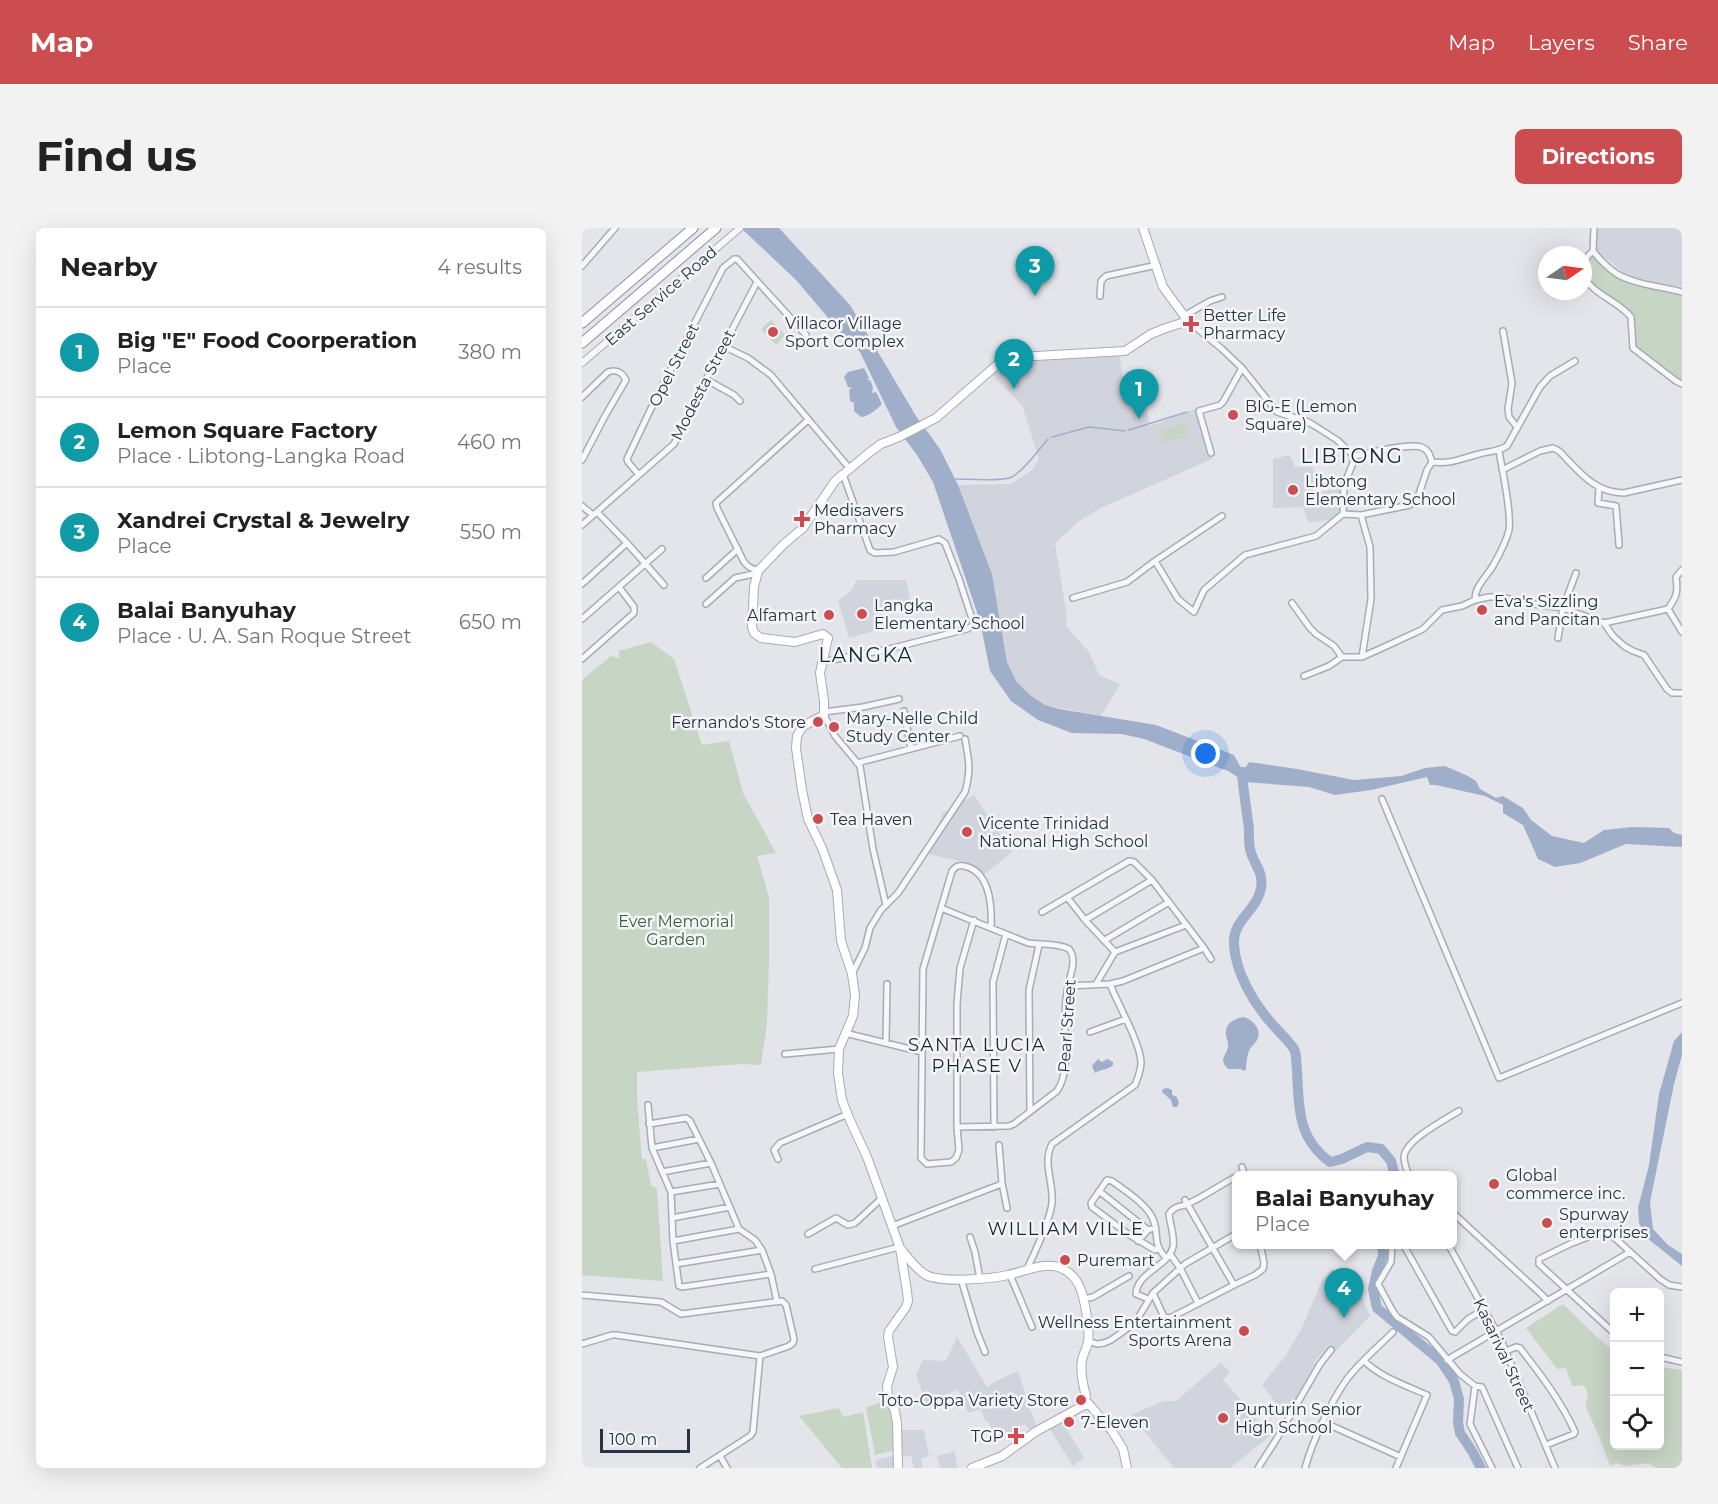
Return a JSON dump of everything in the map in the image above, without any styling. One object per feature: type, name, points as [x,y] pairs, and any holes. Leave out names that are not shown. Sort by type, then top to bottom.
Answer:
[{"type":"highway","points":[[582,323],[693,228]]},
{"type":"highway","points":[[582,343],[716,228]]},
{"type":"main road","points":[[898,1468],[895,1411],[888,1396],[887,1386],[893,1367],[888,1337],[889,1331],[906,1307],[908,1300],[900,1247],[843,1100],[838,1073],[839,1049],[853,1016],[855,995],[852,974],[841,940],[837,890],[822,848],[808,819],[796,748],[797,736],[805,724],[824,714],[820,673],[828,640],[826,635],[820,635],[795,642],[761,638],[754,633],[752,627],[754,587],[758,572],[784,544],[803,528],[835,481],[881,444],[936,418],[998,364],[1018,357],[1125,351],[1151,334],[1186,318],[1163,287],[1143,228]]},
{"type":"main road","points":[[900,1247],[912,1263],[926,1275],[934,1278],[980,1279],[1052,1265],[1063,1268],[1073,1276],[1080,1286],[1088,1341],[1082,1359],[1087,1401],[1113,1431],[1123,1449],[1127,1468]]},
{"type":"main road","points":[[972,1468],[993,1460],[1087,1401]]},
{"type":"street","points":[[582,266],[615,228]]},
{"type":"street","name":"East Service Road","points":[[582,363],[740,228]]},
{"type":"street","points":[[1594,228],[1593,251],[1616,274],[1682,292]]},
{"type":"street","name":"Opel Street","points":[[639,475],[627,459],[723,268],[736,259],[758,282]]},
{"type":"street","points":[[1100,296],[1101,280],[1106,276],[1156,265]]},
{"type":"street","points":[[758,282],[806,334]]},
{"type":"street","name":"Modesta Street","points":[[582,525],[674,444],[758,282]]},
{"type":"street","points":[[1592,287],[1615,302],[1631,317],[1633,348],[1682,384]]},
{"type":"street","points":[[1222,297],[1210,301],[1186,318],[1242,368],[1277,412],[1308,422],[1336,440],[1354,456]]},
{"type":"street","points":[[1503,331],[1512,383],[1509,417],[1517,427]]},
{"type":"street","points":[[723,346],[748,358],[771,375],[846,471],[870,550],[875,553],[894,552],[939,539],[945,543],[974,626],[889,649],[822,662]]},
{"type":"street","points":[[1431,462],[1447,463],[1481,453],[1498,451],[1507,446],[1540,387],[1550,376],[1575,361]]},
{"type":"street","points":[[1211,453],[1199,411],[1223,402],[1242,368]]},
{"type":"street","points":[[582,397],[608,372],[614,370],[619,372],[626,380],[582,460]]},
{"type":"street","points":[[707,380],[734,395],[740,401]]},
{"type":"street","points":[[758,572],[744,561],[716,503],[808,420]]},
{"type":"street","points":[[1155,561],[1178,598],[1194,612],[1204,590],[1245,555],[1316,536],[1343,514],[1361,515],[1410,505],[1418,497],[1426,470],[1431,462],[1428,451],[1422,447],[1394,448],[1354,456]]},
{"type":"street","points":[[1502,470],[1540,451],[1553,448],[1599,488],[1616,493],[1682,480]]},
{"type":"street","points":[[1475,600],[1479,585],[1494,564],[1509,529],[1508,504],[1498,451]]},
{"type":"street","points":[[1343,514],[1344,485],[1354,456]]},
{"type":"street","points":[[1599,488],[1598,502],[1616,506],[1619,545]]},
{"type":"street","points":[[582,506],[595,514],[627,543],[664,585]]},
{"type":"street","points":[[1361,515],[1370,547],[1371,599],[1362,657]]},
{"type":"street","points":[[1073,598],[1127,582],[1222,516]]},
{"type":"street","points":[[582,584],[627,543]]},
{"type":"street","points":[[582,619],[662,549]]},
{"type":"street","points":[[706,578],[738,549]]},
{"type":"street","points":[[1304,676],[1329,666],[1342,657],[1362,657],[1423,629],[1442,610],[1489,597],[1501,597],[1563,609],[1604,623],[1668,609],[1677,597],[1676,577],[1682,570]]},
{"type":"street","points":[[706,604],[735,578],[758,572]]},
{"type":"street","points":[[1558,638],[1563,609],[1576,573]]},
{"type":"street","points":[[582,658],[634,613],[634,607],[619,587]]},
{"type":"street","points":[[1292,603],[1310,628],[1332,644],[1342,657]]},
{"type":"street","points":[[1668,609],[1682,632]]},
{"type":"street","points":[[1604,623],[1612,636],[1624,646],[1644,655],[1666,689],[1672,693],[1682,693]]},
{"type":"street","points":[[885,905],[860,766],[835,736],[824,714],[899,699]]},
{"type":"street","points":[[904,711],[911,749]]},
{"type":"street","points":[[852,974],[865,948],[870,928],[885,905],[898,893],[965,792],[970,775],[962,737],[857,763]]},
{"type":"street","points":[[1382,799],[1499,1078],[1682,1003]]},
{"type":"street","points":[[1042,912],[1129,861],[1134,862],[1152,880],[1211,959]]},
{"type":"street","points":[[974,920],[960,968],[957,1004],[959,1150],[956,1158],[951,1162],[927,1164],[921,1158],[923,969],[955,867],[960,865],[970,867],[986,882],[992,917],[991,927]]},
{"type":"street","points":[[1085,920],[1152,880]]},
{"type":"street","points":[[1067,897],[1115,952]]},
{"type":"street","points":[[1105,940],[1168,902]]},
{"type":"street","name":"Pearl Street","points":[[941,908],[1039,945],[1064,946],[1072,952],[1074,958],[1065,1016],[1065,1068],[1063,1081],[1057,1092],[1009,1126],[957,1127]]},
{"type":"street","points":[[1096,984],[1115,952],[1186,925]]},
{"type":"street","points":[[994,1127],[993,981],[1006,934]]},
{"type":"street","points":[[1030,1112],[1029,990],[1039,945]]},
{"type":"street","points":[[1068,986],[1110,984],[1138,976],[1204,948]]},
{"type":"street","points":[[886,1043],[887,984]]},
{"type":"street","points":[[1027,1271],[1052,1204],[1052,1186],[1047,1161],[1048,1150],[1052,1144],[1134,1085],[1139,1075],[1141,1060],[1110,984]]},
{"type":"street","points":[[1090,1032],[1126,1020]]},
{"type":"street","points":[[845,1033],[922,1052]]},
{"type":"street","points":[[785,1054],[839,1049]]},
{"type":"street","points":[[648,1105],[652,1148],[671,1192],[678,1283],[682,1287],[771,1274]]},
{"type":"street","points":[[1407,1171],[1404,1157],[1408,1147],[1459,1111]]},
{"type":"street","points":[[778,1159],[774,1150],[780,1143],[848,1114]]},
{"type":"street","points":[[649,1124],[686,1118],[690,1121],[739,1229],[755,1240],[762,1250],[771,1274],[777,1302]]},
{"type":"street","points":[[652,1148],[699,1139]]},
{"type":"street","points":[[999,1145],[1002,1183],[1007,1208]]},
{"type":"street","points":[[662,1172],[711,1163]]},
{"type":"street","points":[[1242,1167],[1242,1171]]},
{"type":"street","points":[[1158,1248],[1155,1250],[1138,1241],[1092,1207],[1091,1203],[1107,1180],[1112,1180],[1149,1210],[1156,1228],[1158,1248],[1180,1268],[1198,1302]]},
{"type":"street","points":[[1148,1299],[1136,1294],[1138,1283],[1168,1256],[1173,1241],[1169,1214],[1186,1202],[1232,1180]]},
{"type":"street","points":[[892,1226],[1002,1183]]},
{"type":"street","points":[[671,1192],[720,1184]]},
{"type":"street","points":[[1099,1191],[1148,1230]]},
{"type":"street","points":[[808,1234],[836,1218],[848,1225],[855,1223],[882,1198]]},
{"type":"street","points":[[1186,1202],[1233,1285]]},
{"type":"street","points":[[672,1218],[730,1207]]},
{"type":"street","points":[[1457,1217],[1548,1302]]},
{"type":"street","points":[[1138,1241],[1148,1230],[1156,1228]]},
{"type":"street","points":[[673,1240],[739,1229]]},
{"type":"street","points":[[1610,1329],[1539,1264],[1539,1259],[1552,1251],[1606,1230],[1665,1282],[1682,1287]]},
{"type":"street","points":[[1088,1341],[1097,1344],[1111,1340],[1135,1323],[1148,1299],[1180,1268],[1232,1236]]},
{"type":"street","points":[[970,1237],[980,1279]]},
{"type":"street","points":[[815,1269],[900,1247]]},
{"type":"street","points":[[1153,1293],[1166,1318],[1255,1275],[1263,1269],[1261,1249]]},
{"type":"street","points":[[1392,1249],[1391,1262],[1379,1281],[1379,1287],[1394,1314],[1429,1337],[1460,1374],[1484,1390],[1518,1468]]},
{"type":"street","points":[[1405,1249],[1452,1331],[1455,1332],[1467,1320],[1485,1309]]},
{"type":"street","name":"Kasarival Street","points":[[1450,1249],[1497,1332],[1556,1468]]},
{"type":"street","points":[[676,1264],[762,1250]]},
{"type":"street","points":[[1447,1360],[1630,1252]]},
{"type":"street","points":[[1010,1275],[1032,1327]]},
{"type":"street","points":[[1083,1299],[1093,1297],[1129,1276]]},
{"type":"street","points":[[961,1279],[977,1332],[986,1352]]},
{"type":"street","points":[[582,1295],[661,1302],[681,1314],[782,1301],[786,1305],[794,1339],[792,1343],[760,1356],[616,1335],[582,1344]]},
{"type":"street","points":[[1305,1468],[1323,1422],[1344,1383],[1393,1332]]},
{"type":"street","points":[[1506,1351],[1516,1347],[1520,1348],[1558,1399],[1575,1432],[1573,1436],[1546,1445]]},
{"type":"street","points":[[1258,1468],[1320,1364],[1331,1350]]},
{"type":"street","points":[[700,1468],[753,1432],[760,1356]]},
{"type":"street","points":[[1664,1358],[1682,1362]]},
{"type":"street","points":[[1364,1361],[1386,1377],[1427,1395],[1396,1468]]},
{"type":"street","points":[[1475,1386],[1470,1424],[1492,1468]]},
{"type":"street","points":[[1323,1422],[1401,1457]]},
{"type":"street","points":[[720,1456],[728,1468]]},
{"type":"shaded area","points":[[1598,228],[1682,228],[1682,290],[1625,274],[1598,252],[1595,243]]},
{"type":"shaded area","points":[[1119,355],[1123,377],[1139,375],[1150,426],[1196,409],[1212,459],[1099,509],[1079,521],[1055,543],[1067,617],[1066,626],[1089,652],[1099,675],[1120,684],[1101,716],[1045,705],[1031,696],[1016,681],[1007,662],[992,574],[958,485],[1011,484],[1032,470],[1039,459],[1022,405],[992,375],[1005,363]]},
{"type":"shaded area","name":"Libtong Elementary School","points":[[1290,455],[1295,467],[1313,467],[1314,494],[1342,487],[1341,511],[1331,520],[1308,522],[1303,507],[1273,508],[1273,459]]},
{"type":"shaded area","name":"Langka Elementary School","points":[[857,580],[906,580],[911,602],[885,608],[879,621],[881,629],[849,638],[838,601],[852,590]]},
{"type":"shaded area","name":"Vicente Trinidad National High School","points":[[974,795],[1012,852],[985,874],[968,863],[928,854],[943,813]]},
{"type":"shaded area","points":[[1332,1269],[1361,1295],[1370,1316],[1333,1354],[1326,1349],[1317,1359],[1288,1418],[1262,1385],[1286,1355],[1303,1326],[1322,1280]]},
{"type":"shaded area","points":[[957,1337],[987,1387],[1018,1371],[1036,1426],[1029,1430],[1025,1424],[995,1441],[989,1422],[986,1422],[981,1409],[968,1413],[958,1390],[926,1403],[916,1375],[923,1360],[946,1361]]},
{"type":"shaded area","points":[[1221,1362],[1230,1373],[1223,1379],[1270,1436],[1230,1468],[1174,1468],[1131,1415],[1164,1401],[1176,1401]]},
{"type":"shaded area","points":[[1061,1420],[1084,1458],[1073,1466],[1049,1428]]},
{"type":"shaded area","points":[[899,1430],[924,1430],[929,1456],[921,1458],[923,1468],[914,1468],[911,1455],[900,1457]]},
{"type":"shaded area","points":[[955,1451],[957,1468],[940,1468],[937,1456]]},
{"type":"shaded area","points":[[893,1456],[894,1468],[877,1468],[875,1460]]},
{"type":"green space","points":[[1592,252],[1616,274],[1682,292],[1682,384],[1633,348],[1631,317],[1592,286]]},
{"type":"green space","name":"Villacor Village Sport Complex","points":[[771,320],[785,335],[776,345],[761,329]]},
{"type":"green space","points":[[1184,423],[1188,436],[1164,443],[1160,431]]},
{"type":"green space","name":"Ever Memorial Garden","points":[[651,642],[674,659],[702,745],[729,741],[743,793],[776,853],[757,856],[769,897],[767,1023],[761,1065],[741,1064],[637,1072],[642,1159],[646,1159],[651,1186],[657,1188],[663,1281],[582,1275],[582,680],[611,656],[619,658],[619,651]]},
{"type":"green space","points":[[1563,1304],[1610,1348],[1610,1450],[1664,1450],[1664,1368],[1682,1370],[1682,1468],[1656,1468],[1649,1463],[1625,1466],[1617,1463],[1610,1466],[1585,1405],[1588,1398],[1586,1388],[1582,1385],[1572,1386],[1566,1368],[1557,1369],[1526,1328]]},
{"type":"green space","points":[[885,1402],[891,1412],[895,1450],[875,1455],[866,1407]]},
{"type":"green space","points":[[839,1408],[843,1417],[863,1412],[872,1468],[842,1468],[799,1416]]},
{"type":"water","points":[[741,228],[779,228],[850,305],[916,416],[940,449],[958,485],[992,574],[1007,662],[1016,681],[1031,696],[1045,705],[1059,709],[1156,725],[1234,755],[1241,768],[1246,767],[1249,762],[1354,780],[1401,776],[1425,768],[1445,766],[1476,781],[1480,789],[1496,798],[1503,796],[1523,808],[1531,820],[1552,836],[1584,843],[1604,830],[1632,827],[1669,828],[1674,833],[1682,835],[1682,847],[1626,844],[1580,863],[1555,867],[1538,859],[1523,825],[1503,813],[1503,805],[1485,796],[1430,785],[1427,777],[1371,790],[1335,795],[1309,787],[1245,782],[1228,771],[1144,739],[1122,734],[1072,733],[1038,720],[1011,701],[990,671],[980,621],[933,482],[896,427],[860,352],[796,280]]},
{"type":"water","points":[[864,368],[869,378],[867,380],[870,380],[873,387],[872,393],[876,392],[882,404],[870,414],[861,417],[854,411],[854,403],[850,401],[849,390],[852,388],[848,387],[844,377],[848,372]]},
{"type":"water","points":[[1244,1017],[1257,1027],[1258,1039],[1250,1048],[1244,1071],[1228,1069],[1223,1060],[1228,1047],[1226,1029],[1232,1021]]},
{"type":"water","points":[[1682,1032],[1682,1055],[1650,1202],[1653,1229],[1668,1245],[1682,1254],[1682,1266],[1647,1238],[1639,1223],[1638,1208],[1649,1165],[1659,1094],[1674,1041]]},
{"type":"water","points":[[1098,1059],[1102,1062],[1107,1059],[1113,1062],[1113,1065],[1095,1073],[1092,1066]]},
{"type":"water","points":[[1163,1089],[1172,1090],[1172,1095],[1177,1097],[1179,1103],[1177,1107],[1173,1107],[1171,1100],[1162,1092]]},
{"type":"waterway","points":[[1129,430],[1187,412]]},
{"type":"waterway","points":[[1052,437],[1089,427],[1125,431]]},
{"type":"waterway","points":[[955,479],[993,480],[1012,477],[1026,465],[1048,439]]},
{"type":"waterway","points":[[1242,772],[1250,849],[1262,882],[1259,896],[1234,936],[1238,966],[1259,1007],[1295,1051],[1302,1121],[1311,1143],[1330,1162],[1367,1147],[1381,1149],[1391,1161],[1394,1171]]},
{"type":"waterway","points":[[1382,1249],[1383,1256],[1373,1289],[1377,1308],[1441,1361],[1454,1381],[1459,1399],[1460,1433],[1481,1468]]},
{"type":"place","name":"Xandrei Crystal & Jewelry","points":[[1035,296]]},
{"type":"place","name":"Better Life Pharmacy","points":[[1191,324]]},
{"type":"place","name":"Villacor Village Sport Complex","points":[[773,332]]},
{"type":"place","name":"Lemon Square Factory","points":[[1014,389]]},
{"type":"place","name":"BIG-E (Lemon Square)","points":[[1233,415]]},
{"type":"place","name":"Big \"E\" Food Coorperation","points":[[1139,419]]},
{"type":"place","name":"Libtong Elementary School","points":[[1293,490]]},
{"type":"place","name":"Medisavers Pharmacy","points":[[802,519]]},
{"type":"place","name":"Eva's Sizzling and Pancitan","points":[[1482,610]]},
{"type":"place","name":"Langka Elementary School","points":[[862,614]]},
{"type":"place","name":"Alfamart","points":[[829,615]]},
{"type":"place","name":"Fernando's Store","points":[[818,722]]},
{"type":"place","name":"Mary-Nelle Child Study Center","points":[[834,727]]},
{"type":"place","name":"Tea Haven","points":[[818,819]]},
{"type":"place","name":"Vicente Trinidad National High School","points":[[967,832]]},
{"type":"place","name":"Global commerce inc.","points":[[1494,1184]]},
{"type":"place","name":"Spurway enterprises","points":[[1547,1223]]},
{"type":"place","name":"Puremart","points":[[1065,1260]]},
{"type":"place","name":"Balai Banyuhay","points":[[1344,1318]]},
{"type":"place","name":"Wellness Entertainment Sports Arena","points":[[1244,1331]]},
{"type":"place","name":"Toto-Oppa Variety Store","points":[[1081,1400]]},
{"type":"place","name":"Punturin Senior High School","points":[[1223,1418]]},
{"type":"place","name":"7-Eleven","points":[[1069,1422]]},
{"type":"place","name":"TGP","points":[[1016,1436]]},
{"type":"district","name":"LIBTONG","points":[[1352,456]]},
{"type":"district","name":"LANGKA","points":[[866,655]]},
{"type":"district","name":"SANTA LUCIA PHASE V","points":[[977,1055]]},
{"type":"district","name":"WILLIAM VILLE","points":[[1066,1229]]}]
